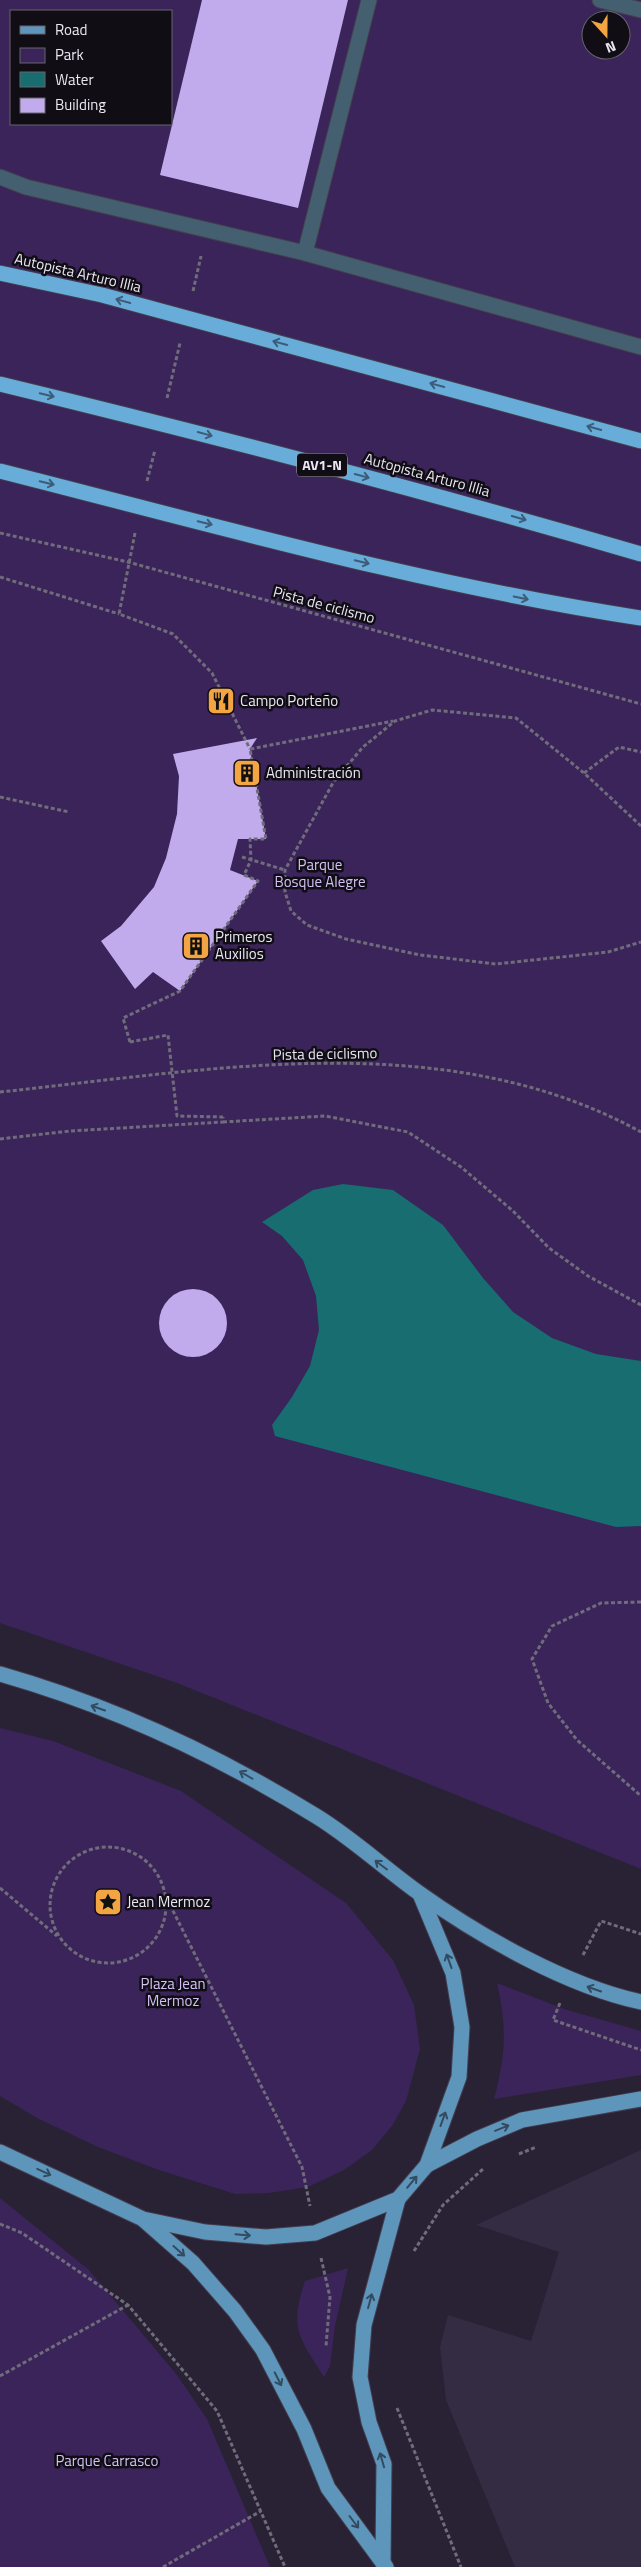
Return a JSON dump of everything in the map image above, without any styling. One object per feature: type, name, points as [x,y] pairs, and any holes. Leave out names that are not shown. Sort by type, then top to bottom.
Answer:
[{"type":"highway","name":"Autopista Arturo Illia","points":[[0,273],[111,298],[641,442]]},
{"type":"highway","name":"Autopista Arturo Illia","points":[[0,384],[193,430],[517,518],[641,554]]},
{"type":"highway","points":[[0,471],[419,577],[549,604],[641,618]]},
{"type":"main road","points":[[3,1677],[136,1721],[231,1766],[318,1817],[420,1894],[518,1954],[570,1979],[614,1996],[641,2002]]},
{"type":"main road","points":[[384,2564],[384,2464],[369,2422],[360,2376],[364,2325],[398,2199],[426,2165],[459,2077],[462,2027],[453,1973],[420,1894]]},
{"type":"main road","points":[[426,2165],[477,2139],[522,2120],[641,2099]]},
{"type":"main road","points":[[0,2152],[143,2219],[205,2232],[266,2237],[315,2232],[398,2199]]},
{"type":"main road","points":[[143,2219],[193,2263],[235,2310],[263,2350],[304,2429],[328,2488],[384,2564]]},
{"type":"lane","points":[[305,253],[369,0]]},
{"type":"lane","points":[[600,0],[641,10]]},
{"type":"lane","points":[[0,177],[26,187],[305,253],[641,347]]},
{"type":"path","name":"Pista de ciclismo","points":[[0,533],[128,562],[641,704]]},
{"type":"path","points":[[0,577],[119,614]]},
{"type":"path","points":[[223,1122],[223,1117],[176,1116],[168,1035],[130,1042],[123,1018],[180,991],[258,881],[244,875],[251,860],[250,839],[266,839],[250,749],[395,721],[432,710],[516,718],[584,773],[641,826]]},
{"type":"path","points":[[395,721],[363,747],[334,781],[286,870],[285,892],[291,912],[306,925],[346,939],[420,955],[496,964],[608,952],[641,942]]},
{"type":"path","points":[[584,773],[619,747],[641,752]]},
{"type":"path","points":[[0,796],[69,812]]},
{"type":"path","points":[[242,857],[286,870]]},
{"type":"path","name":"Pista de ciclismo","points":[[0,1092],[211,1070],[292,1064],[373,1063],[454,1070],[538,1088],[610,1115],[641,1132]]},
{"type":"path","points":[[0,1139],[70,1131],[325,1116],[408,1132],[461,1166],[514,1211],[557,1254],[588,1276],[641,1304]]},
{"type":"path","points":[[641,1602],[601,1603],[552,1626],[532,1659],[548,1703],[577,1740],[641,1796]]},
{"type":"path","points":[[59,1938],[51,1920],[50,1900],[54,1881],[66,1864],[81,1853],[100,1847],[119,1847],[137,1854],[152,1866],[162,1882],[166,1899],[302,2167],[330,2296],[326,2346]]},
{"type":"path","points":[[0,1888],[73,1952],[91,1961],[110,1964],[130,1959],[146,1950],[158,1936],[165,1918],[166,1899]]},
{"type":"path","points":[[641,1934],[601,1922],[570,1979],[553,2020],[641,2050]]},
{"type":"path","points":[[515,2156],[542,2145]]},
{"type":"path","points":[[413,2253],[443,2205],[487,2166]]},
{"type":"path","points":[[0,2224],[22,2233],[128,2305],[217,2411],[285,2567]]},
{"type":"path","points":[[0,2376],[128,2305]]},
{"type":"path","points":[[394,2401],[462,2567]]},
{"type":"path","points":[[163,2567],[261,2511]]},
{"type":"shaded area","points":[[641,2150],[641,2567],[515,2567],[446,2400],[440,2347],[448,2315],[531,2341],[559,2252],[476,2225]]},
{"type":"green space","name":"Parque Bosque Alegre","points":[[0,0],[641,0],[641,1869],[177,1683],[0,1623]]},
{"type":"green space","name":"Plaza Jean Mermoz","points":[[0,1728],[53,1741],[181,1791],[346,1903],[393,1960],[414,2005],[420,2049],[406,2101],[392,2126],[372,2150],[344,2170],[308,2187],[269,2193],[235,2194],[159,2170],[98,2147],[37,2118],[0,2096]]},
{"type":"green space","points":[[497,1983],[564,2009],[641,2031],[641,2075],[494,2099],[501,2068],[504,2041],[504,2028]]},
{"type":"green space","name":"Parque Carrasco","points":[[0,2198],[89,2270],[177,2375],[207,2419],[270,2567],[0,2567]]},
{"type":"green space","points":[[348,2268],[335,2326],[330,2366],[324,2377],[308,2352],[299,2332],[297,2322],[300,2297],[305,2281]]},
{"type":"water","points":[[343,1184],[393,1190],[443,1225],[483,1278],[513,1312],[552,1338],[596,1354],[641,1361],[641,1526],[616,1527],[275,1436],[272,1425],[292,1397],[310,1366],[319,1330],[316,1296],[303,1260],[282,1236],[262,1222],[313,1190]]},
{"type":"building","points":[[202,0],[348,0],[298,208],[160,175]]},
{"type":"building","points":[[257,738],[250,749],[266,839],[238,839],[230,870],[258,881],[180,991],[153,972],[135,989],[101,941],[121,926],[154,887],[166,858],[177,814],[179,776],[173,754]]},
{"type":"building","points":[[193,1289],[206,1292],[217,1299],[224,1310],[227,1323],[224,1336],[217,1347],[206,1354],[193,1357],[180,1354],[169,1347],[162,1336],[159,1323],[162,1310],[169,1299],[180,1292]]},
{"type":"place","name":"Campo Porteño","points":[[221,701]]},
{"type":"place","name":"Administración","points":[[247,773]]},
{"type":"place","name":"Primeros Auxilios","points":[[196,946]]},
{"type":"place","name":"Jean Mermoz","points":[[108,1902]]}]
